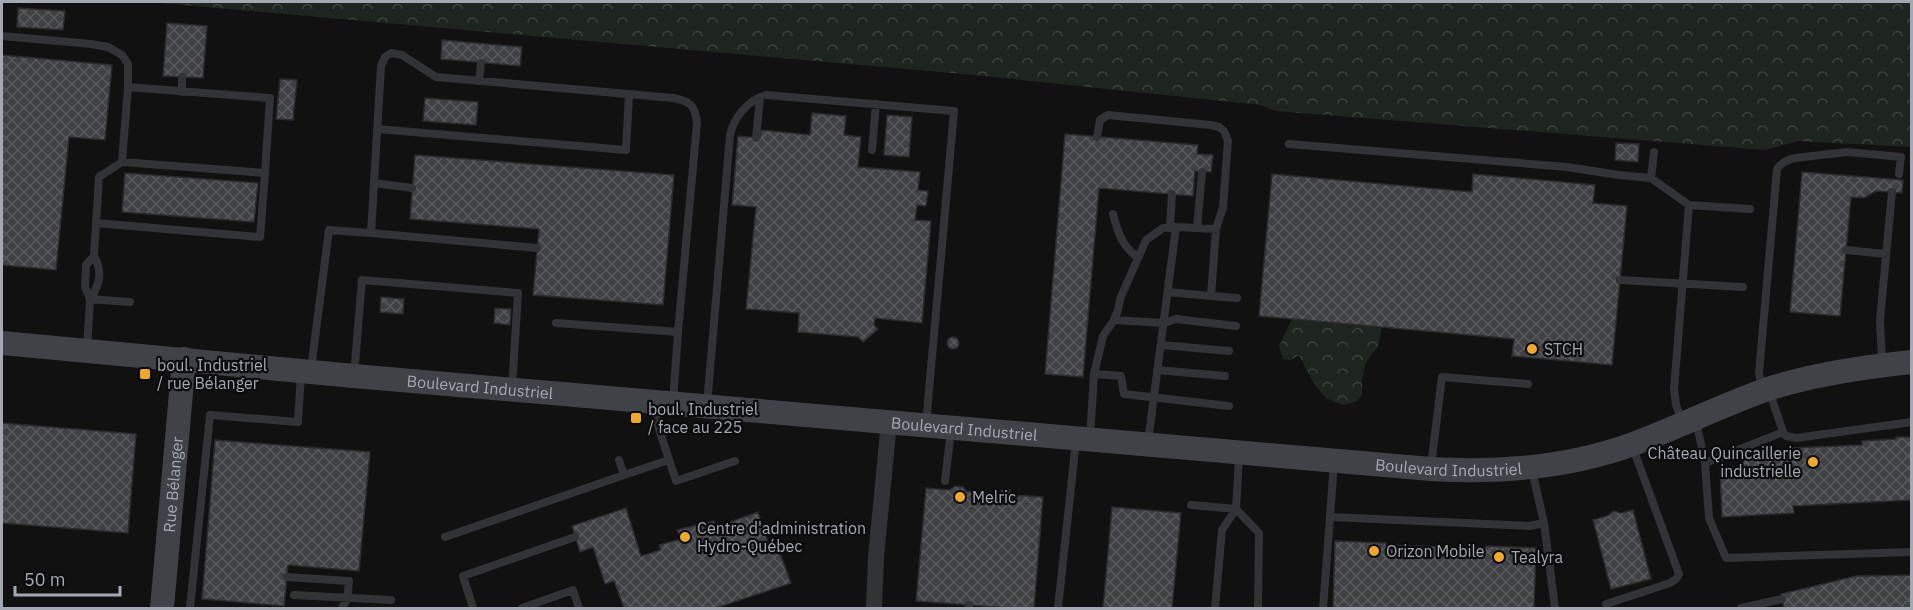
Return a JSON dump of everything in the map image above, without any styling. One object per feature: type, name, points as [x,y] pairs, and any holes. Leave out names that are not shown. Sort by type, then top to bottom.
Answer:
[{"type":"street","name":"Boulevard Industriel","points":[[2,343],[354,376],[1431,469],[1480,471],[1531,468],[1577,460],[1632,444],[1723,405],[1766,390],[1821,375],[1911,362]]},
{"type":"street","name":"Rue Bélanger","points":[[162,609],[184,359]]},
{"type":"street","points":[[874,609],[876,557],[889,422]]},
{"type":"lane","points":[[2,36],[40,35],[99,45],[122,55],[128,64],[122,162]]},
{"type":"lane","points":[[371,233],[381,66],[385,57],[391,53],[402,55],[436,77],[684,100],[692,105],[697,123],[678,333],[666,402],[657,423],[676,481],[735,462]]},
{"type":"lane","points":[[480,81],[481,63]]},
{"type":"lane","points":[[182,77],[182,92]]},
{"type":"lane","points":[[96,224],[260,237],[270,98],[128,87]]},
{"type":"lane","points":[[377,129],[626,150],[629,94]]},
{"type":"lane","points":[[707,405],[730,135],[736,119],[744,110],[760,97],[773,95],[954,111],[926,424]]},
{"type":"lane","points":[[756,138],[760,97]]},
{"type":"lane","points":[[872,150],[876,104]]},
{"type":"lane","points":[[1097,137],[1100,120],[1108,115],[1196,123],[1218,127],[1224,131],[1228,141],[1223,207],[1216,229],[1211,296]]},
{"type":"lane","points":[[1289,144],[1567,167],[1651,178],[1689,205],[1750,209]]},
{"type":"lane","points":[[1651,178],[1654,152]]},
{"type":"lane","points":[[1899,174],[1901,158],[1847,152],[1795,158],[1780,164],[1759,373],[1783,432],[1790,438],[1911,422]]},
{"type":"lane","points":[[90,299],[98,288],[100,266],[94,256],[99,177],[122,162],[265,173]]},
{"type":"lane","points":[[1197,228],[1202,172]]},
{"type":"lane","points":[[374,183],[412,188]]},
{"type":"lane","points":[[1882,365],[1880,320],[1892,192]]},
{"type":"lane","points":[[1148,444],[1168,292],[1173,227],[1172,194]]},
{"type":"lane","points":[[1689,205],[1674,389],[1676,405],[1698,430],[1705,463],[1709,518],[1726,558],[1911,552]]},
{"type":"lane","points":[[1113,214],[1123,244],[1138,258]]},
{"type":"lane","points":[[1058,609],[1083,438],[1103,336],[1114,320],[1120,299],[1146,240],[1163,228],[1216,229]]},
{"type":"lane","points":[[190,609],[210,415],[298,422],[329,230],[537,248]]},
{"type":"lane","points":[[1846,250],[1886,254]]},
{"type":"lane","points":[[87,351],[90,299],[85,287],[86,266],[94,256]]},
{"type":"lane","points":[[354,376],[362,280],[518,293],[512,388]]},
{"type":"lane","points":[[1620,280],[1743,287]]},
{"type":"lane","points":[[1168,292],[1238,298]]},
{"type":"lane","points":[[90,299],[130,302]]},
{"type":"lane","points":[[1114,320],[1164,323],[1176,320],[1236,326]]},
{"type":"lane","points":[[556,323],[678,333]]},
{"type":"lane","points":[[1161,345],[1229,351]]},
{"type":"lane","points":[[1157,370],[1225,376]]},
{"type":"lane","points":[[1094,374],[1121,376],[1124,394],[1229,406]]},
{"type":"lane","points":[[1431,469],[1442,377],[1528,384]]},
{"type":"lane","points":[[945,481],[951,427]]},
{"type":"lane","points":[[1705,463],[1783,432]]},
{"type":"lane","points":[[1606,604],[1670,583],[1679,573],[1632,444]]},
{"type":"lane","points":[[1215,609],[1222,530],[1236,509],[1240,452]]},
{"type":"lane","points":[[445,537],[669,459]]},
{"type":"lane","points":[[619,460],[624,475]]},
{"type":"lane","points":[[1323,609],[1335,460]]},
{"type":"lane","points":[[1531,468],[1544,524],[1555,609]]},
{"type":"lane","points":[[1191,505],[1236,509],[1259,533],[1258,609]]},
{"type":"lane","points":[[1330,517],[1529,526],[1544,524]]},
{"type":"lane","points":[[473,609],[463,576],[575,537]]},
{"type":"lane","points":[[287,577],[349,581],[347,598],[342,609]]},
{"type":"lane","points":[[522,608],[573,590],[579,609]]},
{"type":"lane","points":[[294,596],[391,600]]},
{"type":"lane","points":[[1741,609],[1782,599]]},
{"type":"green space","points":[[149,2],[1911,2],[1911,147],[1798,141],[1765,150],[1276,111],[1261,105],[974,75]]},
{"type":"green space","points":[[1292,319],[1382,327],[1378,346],[1366,362],[1362,379],[1362,395],[1356,402],[1342,405],[1326,398],[1314,384],[1299,355],[1291,360],[1283,359],[1279,346]]},
{"type":"building","points":[[18,8],[65,11],[63,30],[17,27]]},
{"type":"building","points":[[167,23],[207,26],[203,78],[163,76]]},
{"type":"building","points":[[442,40],[522,47],[520,66],[441,59]]},
{"type":"building","points":[[2,55],[112,65],[105,140],[69,137],[56,270],[2,265]]},
{"type":"building","points":[[280,79],[297,80],[293,120],[276,119]]},
{"type":"building","points":[[425,98],[478,102],[476,125],[423,121]]},
{"type":"building","points":[[812,113],[846,116],[844,135],[861,137],[858,167],[920,172],[918,190],[928,191],[926,206],[917,205],[915,220],[931,221],[922,323],[875,318],[874,325],[878,329],[863,342],[858,337],[798,332],[799,313],[746,309],[756,207],[732,205],[738,136],[760,138],[761,130],[810,135]]},
{"type":"building","points":[[887,115],[912,117],[909,157],[884,155]]},
{"type":"building","points":[[1065,134],[1198,145],[1197,154],[1213,155],[1211,172],[1195,171],[1193,196],[1099,188],[1083,377],[1045,374]]},
{"type":"building","points":[[1616,143],[1639,144],[1638,162],[1615,160]]},
{"type":"building","points":[[415,155],[674,175],[663,305],[533,295],[539,229],[410,219]]},
{"type":"building","points":[[1802,172],[1903,180],[1902,193],[1876,191],[1864,198],[1851,197],[1840,316],[1790,312]]},
{"type":"building","points":[[125,173],[258,183],[254,222],[122,212]]},
{"type":"building","points":[[1272,174],[1472,192],[1473,174],[1595,185],[1593,203],[1627,206],[1612,365],[1512,356],[1514,339],[1259,316]]},
{"type":"building","points":[[381,297],[404,299],[403,314],[380,312]]},
{"type":"building","points":[[495,308],[511,309],[510,325],[494,323]]},
{"type":"building","points":[[955,337],[959,343],[955,349],[951,349],[947,341]]},
{"type":"building","points":[[2,423],[136,434],[128,533],[2,523]]},
{"type":"building","points":[[1896,437],[1912,437],[1912,500],[1793,506],[1794,513],[1722,517],[1720,468],[1743,467],[1743,459],[1769,458],[1769,454],[1791,453],[1791,448],[1862,445],[1862,441],[1896,439]]},
{"type":"building","points":[[215,440],[370,452],[359,571],[288,565],[284,606],[202,599]]},
{"type":"building","points":[[955,486],[963,487],[966,491],[998,494],[1002,490],[1009,490],[1013,495],[1043,497],[1034,608],[916,601],[926,488],[950,490]]},
{"type":"building","points":[[1112,507],[1181,513],[1172,608],[1103,608]]},
{"type":"building","points":[[626,508],[641,556],[661,550],[659,545],[681,539],[677,530],[714,521],[716,527],[758,512],[772,554],[777,552],[781,556],[791,583],[716,608],[624,608],[614,581],[605,584],[593,547],[580,552],[572,526]]},
{"type":"building","points":[[1633,510],[1651,579],[1611,589],[1593,520],[1607,516],[1614,511],[1621,513]]},
{"type":"building","points":[[1335,541],[1386,543],[1386,545],[1536,548],[1534,608],[1333,608]]},
{"type":"building","points":[[1912,575],[1912,608],[1784,608],[1781,594],[1856,576]]},
{"type":"place","name":"STCH","points":[[1532,349]]},
{"type":"place","name":"boul. Industriel / rue Bélanger","points":[[145,374]]},
{"type":"place","name":"boul. Industriel / face au 225","points":[[636,418]]},
{"type":"place","name":"Château Quincaillerie industrielle","points":[[1813,462]]},
{"type":"place","name":"Melric","points":[[960,497]]},
{"type":"place","name":"Centre d'administration Hydro-Québec","points":[[685,537]]},
{"type":"place","name":"Orizon Mobile","points":[[1374,551]]},
{"type":"place","name":"Tealyra","points":[[1499,557]]}]
